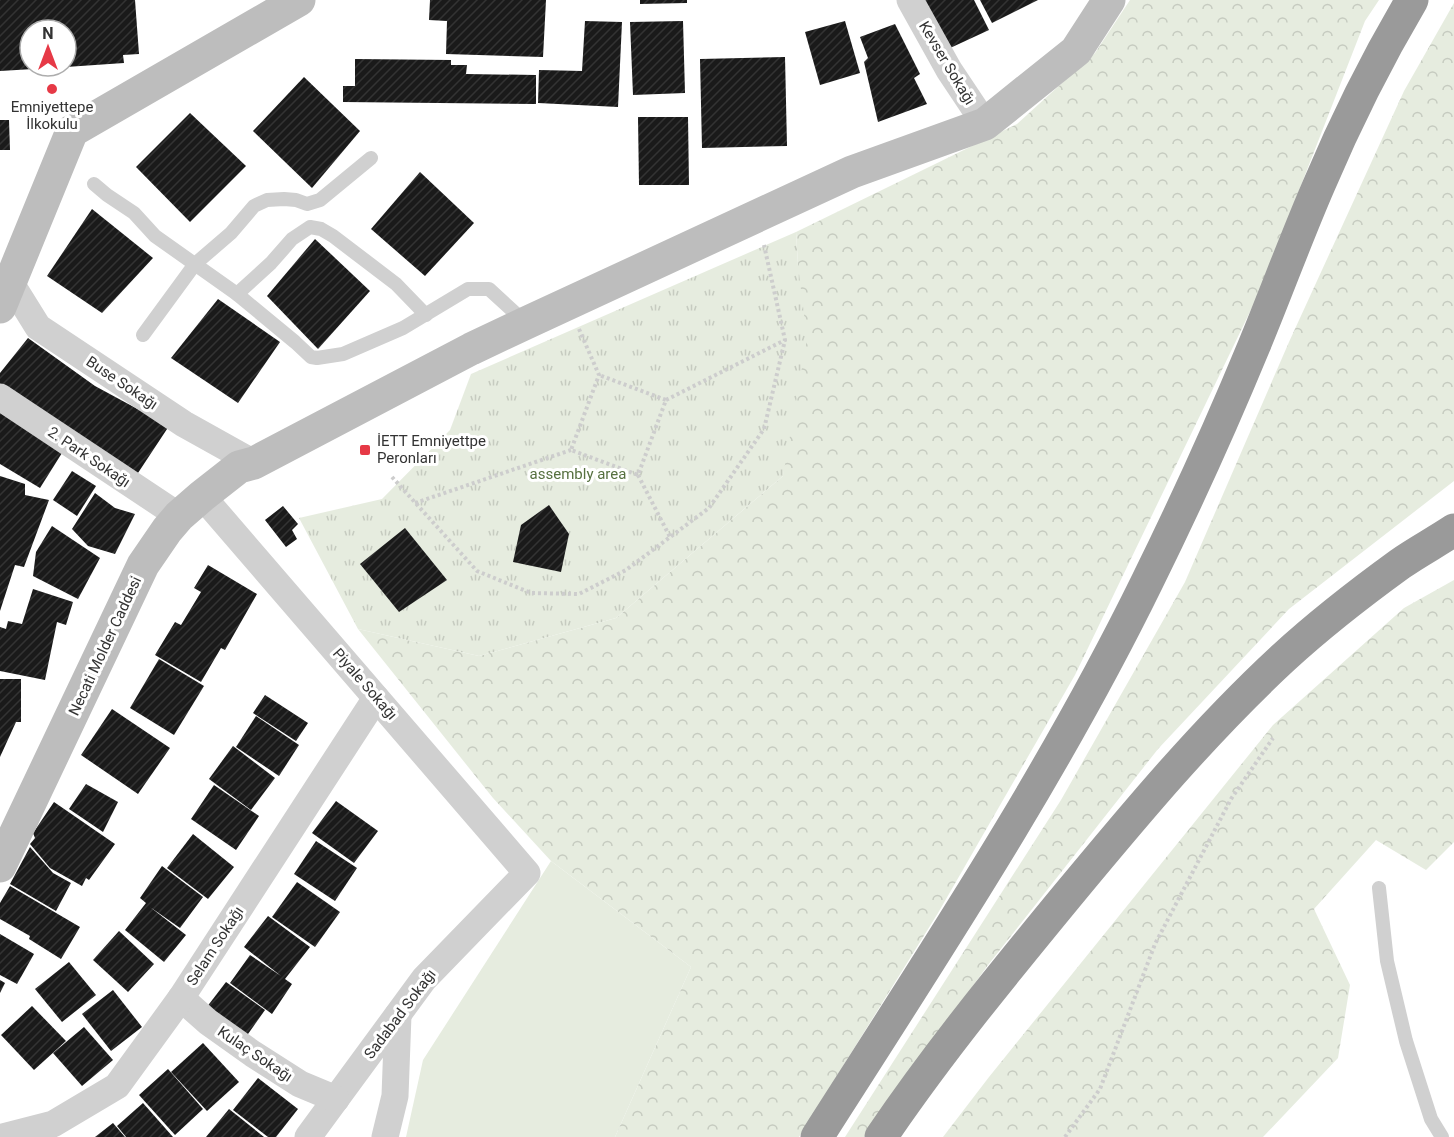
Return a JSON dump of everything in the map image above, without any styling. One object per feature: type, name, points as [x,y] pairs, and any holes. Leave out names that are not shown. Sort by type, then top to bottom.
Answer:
[{"type":"highway","points":[[817,1137],[1027,805],[1114,648],[1148,581],[1253,348],[1328,163],[1361,92],[1412,0]]},
{"type":"highway","points":[[880,1137],[995,983],[1134,814],[1218,723],[1283,658],[1340,609],[1401,563],[1454,530]]},
{"type":"main road","points":[[5,294],[72,131],[299,0]]},
{"type":"main road","name":"Necati Molder Caddesi","points":[[0,866],[143,565],[167,530],[190,506],[239,467],[254,463],[471,349],[852,172],[985,124],[1076,51],[1109,0]]},
{"type":"street","name":"Kevser Sokağı","points":[[910,0],[949,70],[985,124]]},
{"type":"street","name":"Buse Sokağı","points":[[5,294],[38,327],[184,424],[254,463]]},
{"type":"street","name":"2. Park Sokağı","points":[[0,397],[190,506]]},
{"type":"street","name":"Piyale Sokağı","points":[[190,506],[376,698],[527,873]]},
{"type":"street","name":"Selam Sokağı","points":[[3,1137],[53,1124],[117,1086],[181,998],[376,698]]},
{"type":"street","name":"Sadabad Sokağı","points":[[308,1137],[424,979],[527,873]]},
{"type":"street","name":"Kulaç Sokağı","points":[[181,998],[208,1022],[253,1054],[300,1084],[336,1099]]},
{"type":"street","points":[[385,1137],[395,1096],[398,1015]]},
{"type":"lane","points":[[143,335],[195,264],[231,233],[254,207],[267,200],[296,200],[307,204],[320,200],[370,158]]},
{"type":"lane","points":[[94,184],[134,213],[155,236],[237,294],[311,357],[343,354],[403,328],[468,290],[489,290],[526,323]]},
{"type":"lane","points":[[237,294],[271,263],[292,239],[310,227],[321,229],[333,236],[396,284],[426,315]]},
{"type":"lane","points":[[1379,888],[1387,961],[1406,1041],[1431,1119],[1442,1137]]},
{"type":"path","points":[[392,477],[477,571],[531,593],[579,594],[626,570],[709,508],[764,429],[785,340],[757,216]]},
{"type":"path","points":[[568,303],[599,375],[571,450]]},
{"type":"path","points":[[638,475],[666,400],[785,340]]},
{"type":"path","points":[[599,375],[666,400]]},
{"type":"path","points":[[415,502],[571,450],[638,475],[670,537]]},
{"type":"path","points":[[1065,1137],[1100,1089],[1155,944],[1231,799],[1273,738]]},
{"type":"green space","points":[[1130,0],[1379,0],[1365,21],[1259,293],[1075,675],[938,913],[799,1137],[615,1137],[691,967],[551,861],[493,798],[358,629],[479,656],[616,618],[783,476],[798,265],[796,232],[1017,124],[1095,53]]},
{"type":"green space","points":[[1454,3],[1454,481],[1289,609],[1158,749],[988,965],[864,1137],[845,1137],[1061,800],[1185,582],[1289,342],[1404,91]]},
{"type":"green space","name":"assembly area","points":[[796,232],[807,339],[783,476],[616,618],[479,656],[358,629],[299,518],[382,499],[450,430],[471,374]]},
{"type":"green space","points":[[1454,580],[1454,842],[1426,870],[1376,840],[1314,909],[1350,985],[1338,1058],[1263,1137],[943,1137],[1273,725],[1404,608]]},
{"type":"green space","points":[[551,861],[691,967],[615,1137],[406,1137],[423,1060]]},
{"type":"building","points":[[0,0],[135,0],[139,54],[123,55],[124,63],[78,66],[78,18],[18,18],[18,70],[0,71]]},
{"type":"building","points":[[430,0],[546,0],[543,57],[446,54],[447,21],[429,20]]},
{"type":"building","points":[[640,0],[687,0],[687,3],[640,4]]},
{"type":"building","points":[[919,0],[974,0],[989,30],[948,49]]},
{"type":"building","points":[[980,0],[1038,0],[992,23]]},
{"type":"building","points":[[585,21],[622,22],[618,107],[538,103],[539,70],[582,71]]},
{"type":"building","points":[[683,21],[685,93],[633,95],[630,22]]},
{"type":"building","points":[[845,21],[860,73],[820,85],[805,32]]},
{"type":"building","points":[[895,24],[920,74],[914,78],[927,104],[878,122],[864,62],[868,58],[860,37]]},
{"type":"building","points":[[785,57],[787,146],[702,148],[700,59]]},
{"type":"building","points":[[355,59],[451,60],[451,65],[467,65],[466,74],[536,75],[536,104],[343,102],[343,86],[355,86]]},
{"type":"building","points":[[304,77],[360,131],[312,188],[253,131]]},
{"type":"building","points":[[190,113],[246,166],[190,222],[136,167]]},
{"type":"building","points":[[638,117],[688,117],[689,185],[639,185]]},
{"type":"building","points":[[0,120],[9,120],[10,150],[0,150]]},
{"type":"building","points":[[420,172],[474,223],[425,276],[371,229]]},
{"type":"building","points":[[92,209],[153,258],[102,313],[47,276]]},
{"type":"building","points":[[315,239],[370,291],[318,349],[267,296]]},
{"type":"building","points":[[218,299],[280,342],[238,403],[171,358]]},
{"type":"building","points":[[28,338],[95,386],[169,426],[136,476],[0,387],[0,373]]},
{"type":"building","points":[[0,408],[67,445],[40,488],[0,464]]},
{"type":"building","points":[[72,471],[96,486],[77,516],[53,500]]},
{"type":"building","points":[[0,476],[25,484],[25,495],[49,500],[24,567],[15,565],[0,611]]},
{"type":"building","points":[[95,493],[115,508],[135,514],[115,554],[88,546],[72,529]]},
{"type":"building","points":[[549,505],[569,534],[561,572],[513,562],[521,525]]},
{"type":"building","points":[[283,506],[298,524],[292,530],[297,539],[286,547],[265,520]]},
{"type":"building","points":[[52,526],[100,558],[78,599],[33,576],[36,552]]},
{"type":"building","points":[[405,528],[447,580],[399,612],[360,564]]},
{"type":"building","points":[[208,565],[257,594],[225,650],[221,648],[201,682],[155,655],[175,622],[181,625],[201,592],[194,588]]},
{"type":"building","points":[[33,589],[73,602],[66,625],[57,622],[45,680],[0,671],[0,627],[6,629],[8,621],[22,624]]},
{"type":"building","points":[[159,659],[204,686],[174,735],[130,708]]},
{"type":"building","points":[[0,679],[21,679],[21,722],[16,722],[0,757]]},
{"type":"building","points":[[265,695],[308,723],[296,741],[253,713]]},
{"type":"building","points":[[112,709],[170,748],[138,794],[81,755]]},
{"type":"building","points":[[256,716],[299,745],[279,776],[236,747]]},
{"type":"building","points":[[233,746],[275,778],[251,810],[209,779]]},
{"type":"building","points":[[86,784],[118,802],[103,832],[69,809]]},
{"type":"building","points":[[214,785],[259,816],[236,850],[191,819]]},
{"type":"building","points":[[336,801],[378,831],[354,863],[312,833]]},
{"type":"building","points":[[54,802],[115,844],[82,886],[50,868],[30,844],[35,838],[33,833]]},
{"type":"building","points":[[193,834],[234,867],[208,899],[167,868]]},
{"type":"building","points":[[316,841],[357,868],[335,901],[294,874]]},
{"type":"building","points":[[30,847],[53,873],[71,883],[56,911],[10,884]]},
{"type":"building","points":[[162,866],[203,897],[180,928],[150,907],[186,935],[164,962],[125,930],[146,903],[140,898]]},
{"type":"building","points":[[297,882],[340,912],[315,947],[272,917]]},
{"type":"building","points":[[10,886],[80,927],[61,959],[29,939],[30,936],[0,919],[0,903]]},
{"type":"building","points":[[268,916],[310,947],[285,979],[292,984],[272,1014],[230,983],[250,955],[281,976],[244,947]]},
{"type":"building","points":[[119,931],[154,964],[128,992],[93,960]]},
{"type":"building","points":[[0,934],[34,954],[17,984],[0,975]]},
{"type":"building","points":[[69,962],[96,995],[62,1022],[35,989]]},
{"type":"building","points":[[0,980],[5,983],[0,993]]},
{"type":"building","points":[[226,982],[265,1010],[243,1041],[203,1012]]},
{"type":"building","points":[[113,990],[142,1027],[111,1051],[82,1014]]},
{"type":"building","points":[[32,1006],[66,1041],[34,1070],[1,1035]]},
{"type":"building","points":[[84,1027],[113,1060],[82,1086],[53,1053]]},
{"type":"building","points":[[203,1043],[239,1082],[207,1111],[171,1072]]},
{"type":"building","points":[[168,1069],[203,1109],[175,1135],[139,1095]]},
{"type":"building","points":[[258,1078],[298,1109],[276,1137],[268,1137],[233,1110]]},
{"type":"building","points":[[143,1103],[173,1137],[126,1137],[117,1126]]},
{"type":"building","points":[[229,1109],[264,1137],[206,1137]]},
{"type":"building","points":[[113,1123],[125,1137],[95,1137]]},
{"type":"place","name":"Emniyettepe İlkokulu","points":[[52,89]]},
{"type":"place","name":"İETT Emniyettpe Peronları","points":[[365,450]]}]
